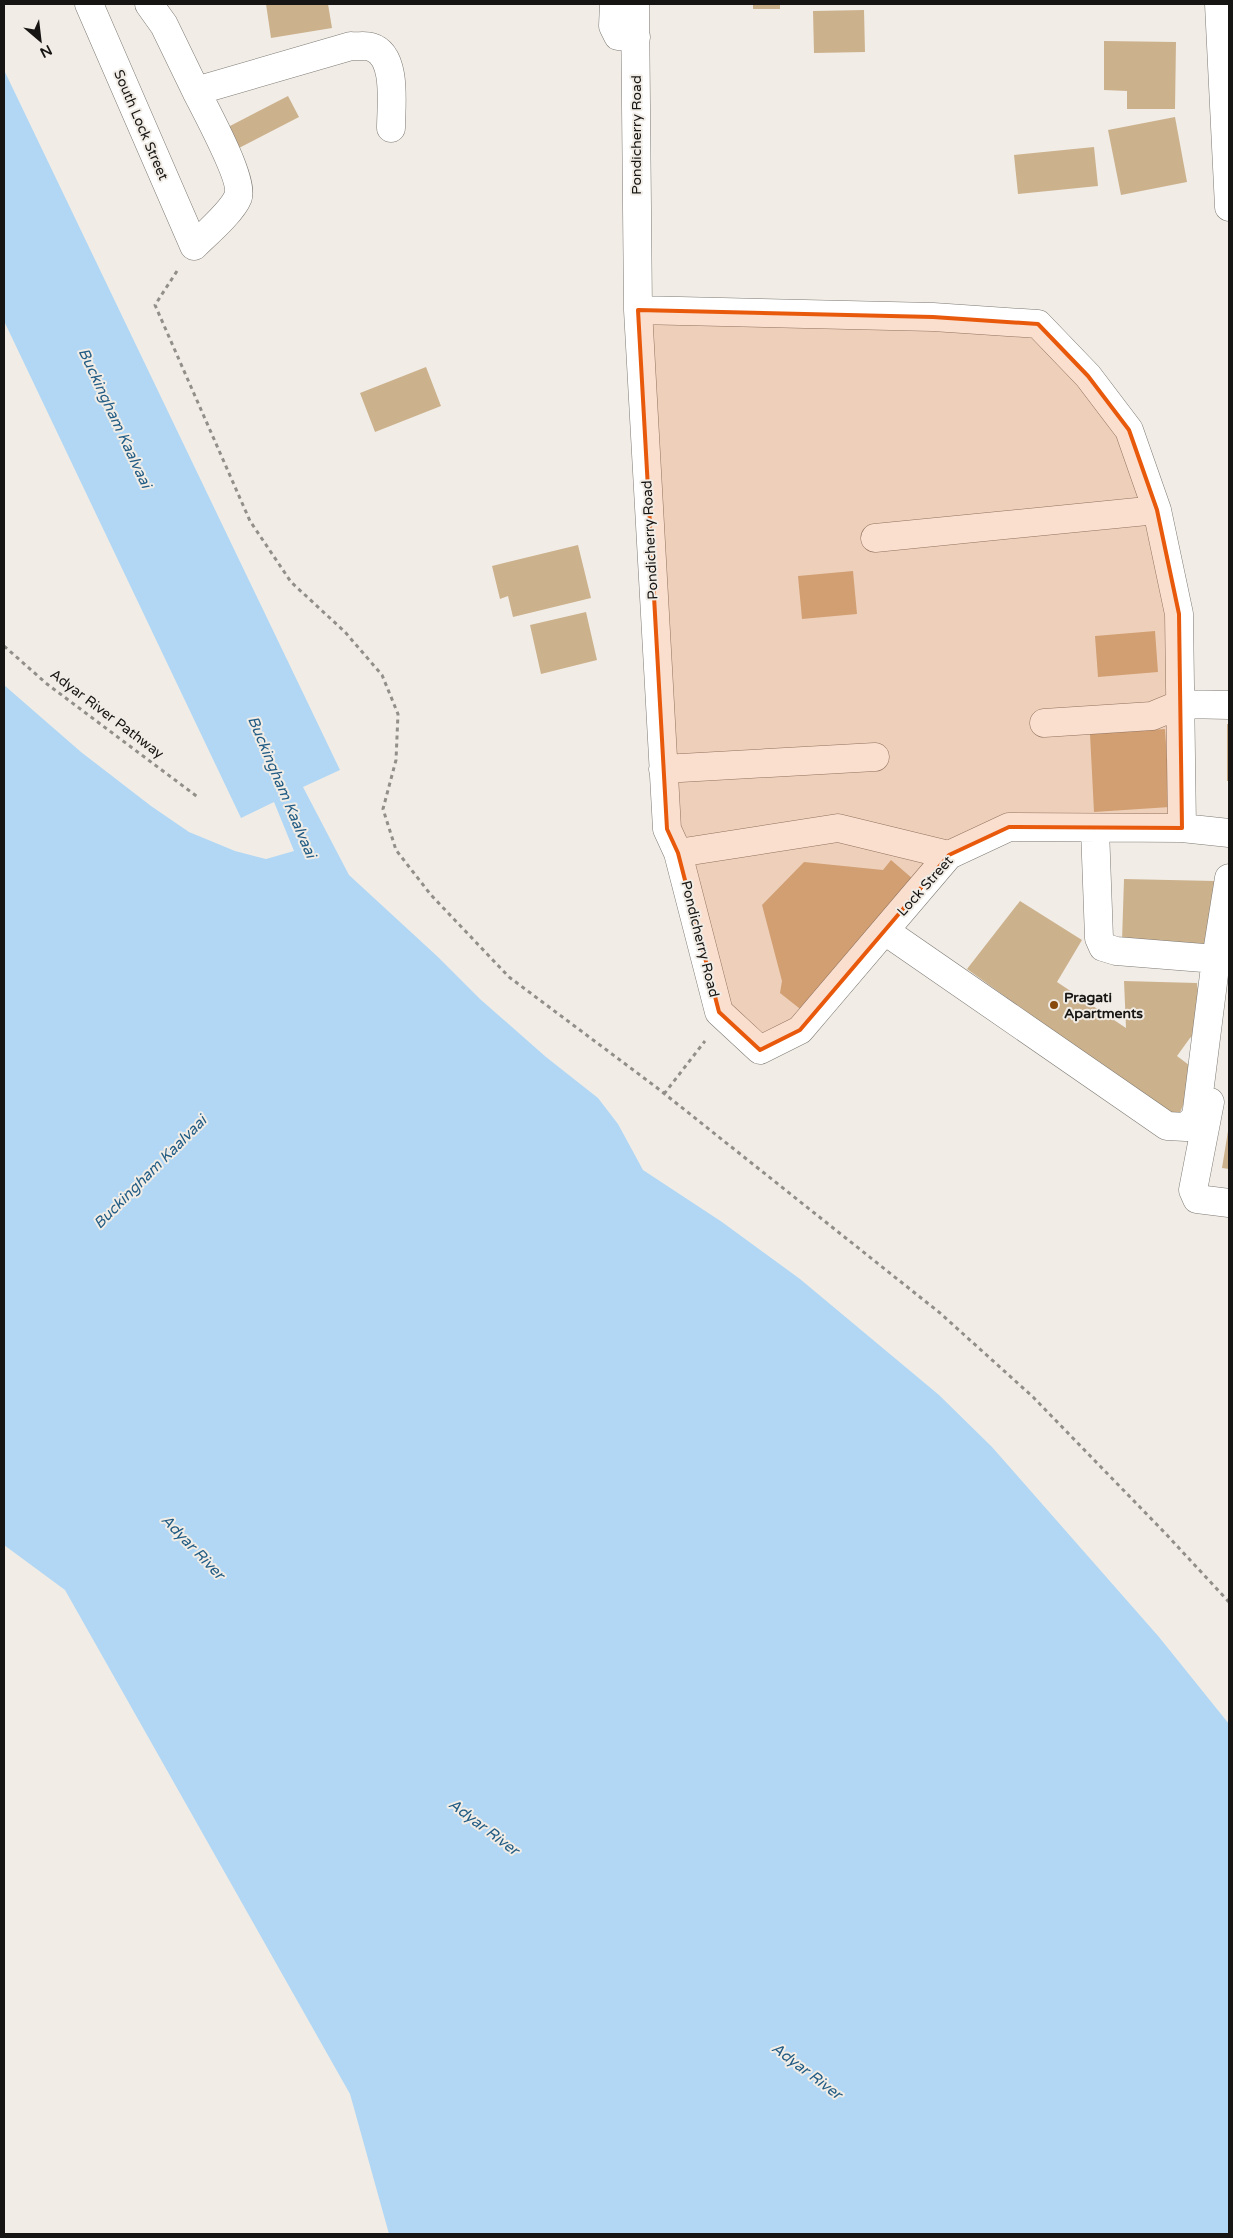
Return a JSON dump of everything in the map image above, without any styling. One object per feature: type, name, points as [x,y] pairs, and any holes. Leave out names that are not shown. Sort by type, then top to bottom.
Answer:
[{"type":"street","name":"South Lock Street","points":[[89,4],[194,246]]},
{"type":"street","points":[[149,4],[164,25],[238,180],[238,197],[230,209],[194,246]]},
{"type":"street","points":[[614,4],[613,26],[618,36],[636,37]]},
{"type":"street","name":"Pondicherry Road","points":[[635,4],[638,310],[667,828],[678,853],[719,1012],[760,1050]]},
{"type":"street","points":[[1219,4],[1229,206]]},
{"type":"street","points":[[196,91],[351,46],[372,47],[382,55],[390,68],[391,128]]},
{"type":"street","points":[[638,310],[933,317],[1038,324],[1088,376],[1129,430],[1157,510],[1179,614],[1182,828]]},
{"type":"street","points":[[875,538],[1157,510]]},
{"type":"street","points":[[1044,723],[1152,716],[1181,704],[1229,705]]},
{"type":"street","points":[[663,769],[875,757]]},
{"type":"street","name":"Lock Street","points":[[760,1050],[800,1030],[949,855],[1009,827],[1095,829],[1182,828],[1229,833]]},
{"type":"street","points":[[678,853],[838,828],[949,855]]},
{"type":"street","points":[[1095,829],[1099,938],[1103,947],[1116,951],[1216,959]]},
{"type":"street","points":[[885,931],[1167,1126],[1186,1127],[1196,1117],[1216,959],[1229,878]]},
{"type":"street","points":[[1229,1002],[1193,1190],[1197,1199],[1229,1203]]},
{"type":"path","points":[[194,246],[155,305],[250,521],[291,582],[345,632],[382,675],[398,714],[396,760],[383,809],[396,850],[430,895],[509,977],[664,1094],[961,1333],[1033,1398],[1166,1533],[1229,1602]]},
{"type":"path","name":"Adyar River Pathway","points":[[4,646],[47,684],[199,798]]},
{"type":"path","points":[[664,1094],[724,1017]]},
{"type":"highlighted area","points":[[638,310],[933,317],[1038,324],[1088,376],[1129,430],[1157,510],[1179,614],[1182,828],[1009,827],[949,855],[800,1030],[760,1050],[719,1012],[678,853],[667,829]]},
{"type":"water","points":[[4,70],[340,770],[303,787],[349,875],[438,957],[480,999],[546,1057],[598,1098],[618,1124],[643,1170],[722,1222],[800,1279],[939,1395],[992,1447],[1159,1637],[1229,1724],[1229,2234],[389,2234],[350,2094],[65,1590],[4,1545],[4,685],[81,752],[151,806],[189,832],[235,851],[266,859],[294,851],[274,802],[241,818],[4,321]]},
{"type":"building","points":[[266,4],[328,4],[332,28],[271,38]]},
{"type":"building","points":[[753,4],[780,4],[780,9],[753,9]]},
{"type":"building","points":[[864,10],[865,52],[814,53],[813,11]]},
{"type":"building","points":[[1104,41],[1176,42],[1175,109],[1127,109],[1127,91],[1104,90]]},
{"type":"building","points":[[288,96],[299,117],[239,148],[228,127]]},
{"type":"building","points":[[1175,117],[1187,182],[1121,195],[1108,130]]},
{"type":"building","points":[[1094,147],[1098,186],[1018,194],[1014,155]]},
{"type":"building","points":[[426,367],[441,406],[375,432],[360,393]]},
{"type":"building","points":[[578,545],[591,598],[513,617],[508,596],[500,599],[492,566]]},
{"type":"building","points":[[853,571],[857,614],[802,619],[798,576]]},
{"type":"building","points":[[586,612],[597,660],[541,674],[530,625]]},
{"type":"building","points":[[1155,631],[1158,672],[1098,677],[1095,636]]},
{"type":"building","points":[[1227,724],[1229,724],[1229,781],[1227,781]]},
{"type":"building","points":[[1165,729],[1170,807],[1094,812],[1090,734]]},
{"type":"building","points":[[891,860],[920,885],[804,1012],[780,993],[782,981],[762,905],[804,862],[883,870]]},
{"type":"building","points":[[1124,879],[1215,881],[1213,945],[1122,941]]},
{"type":"building","name":"Pragati Apartments","points":[[1020,901],[1082,940],[1057,982],[1126,1028],[1124,981],[1197,983],[1202,1027],[1190,1038],[1177,1056],[1197,1071],[1177,1120],[967,969]]},
{"type":"building","points":[[1229,1131],[1229,1169],[1222,1168]]},
{"type":"place","name":"Pragati Apartments","points":[[1054,1005]]},
{"type":"water label","name":"Buckingham Kaalvaai","points":[[115,418]]},
{"type":"water label","name":"Buckingham Kaalvaai","points":[[282,787]]},
{"type":"water label","name":"Buckingham Kaalvaai","points":[[150,1172]]},
{"type":"water label","name":"Adyar River","points":[[193,1547]]},
{"type":"water label","name":"Adyar River","points":[[484,1827]]},
{"type":"water label","name":"Adyar River","points":[[807,2071]]}]
